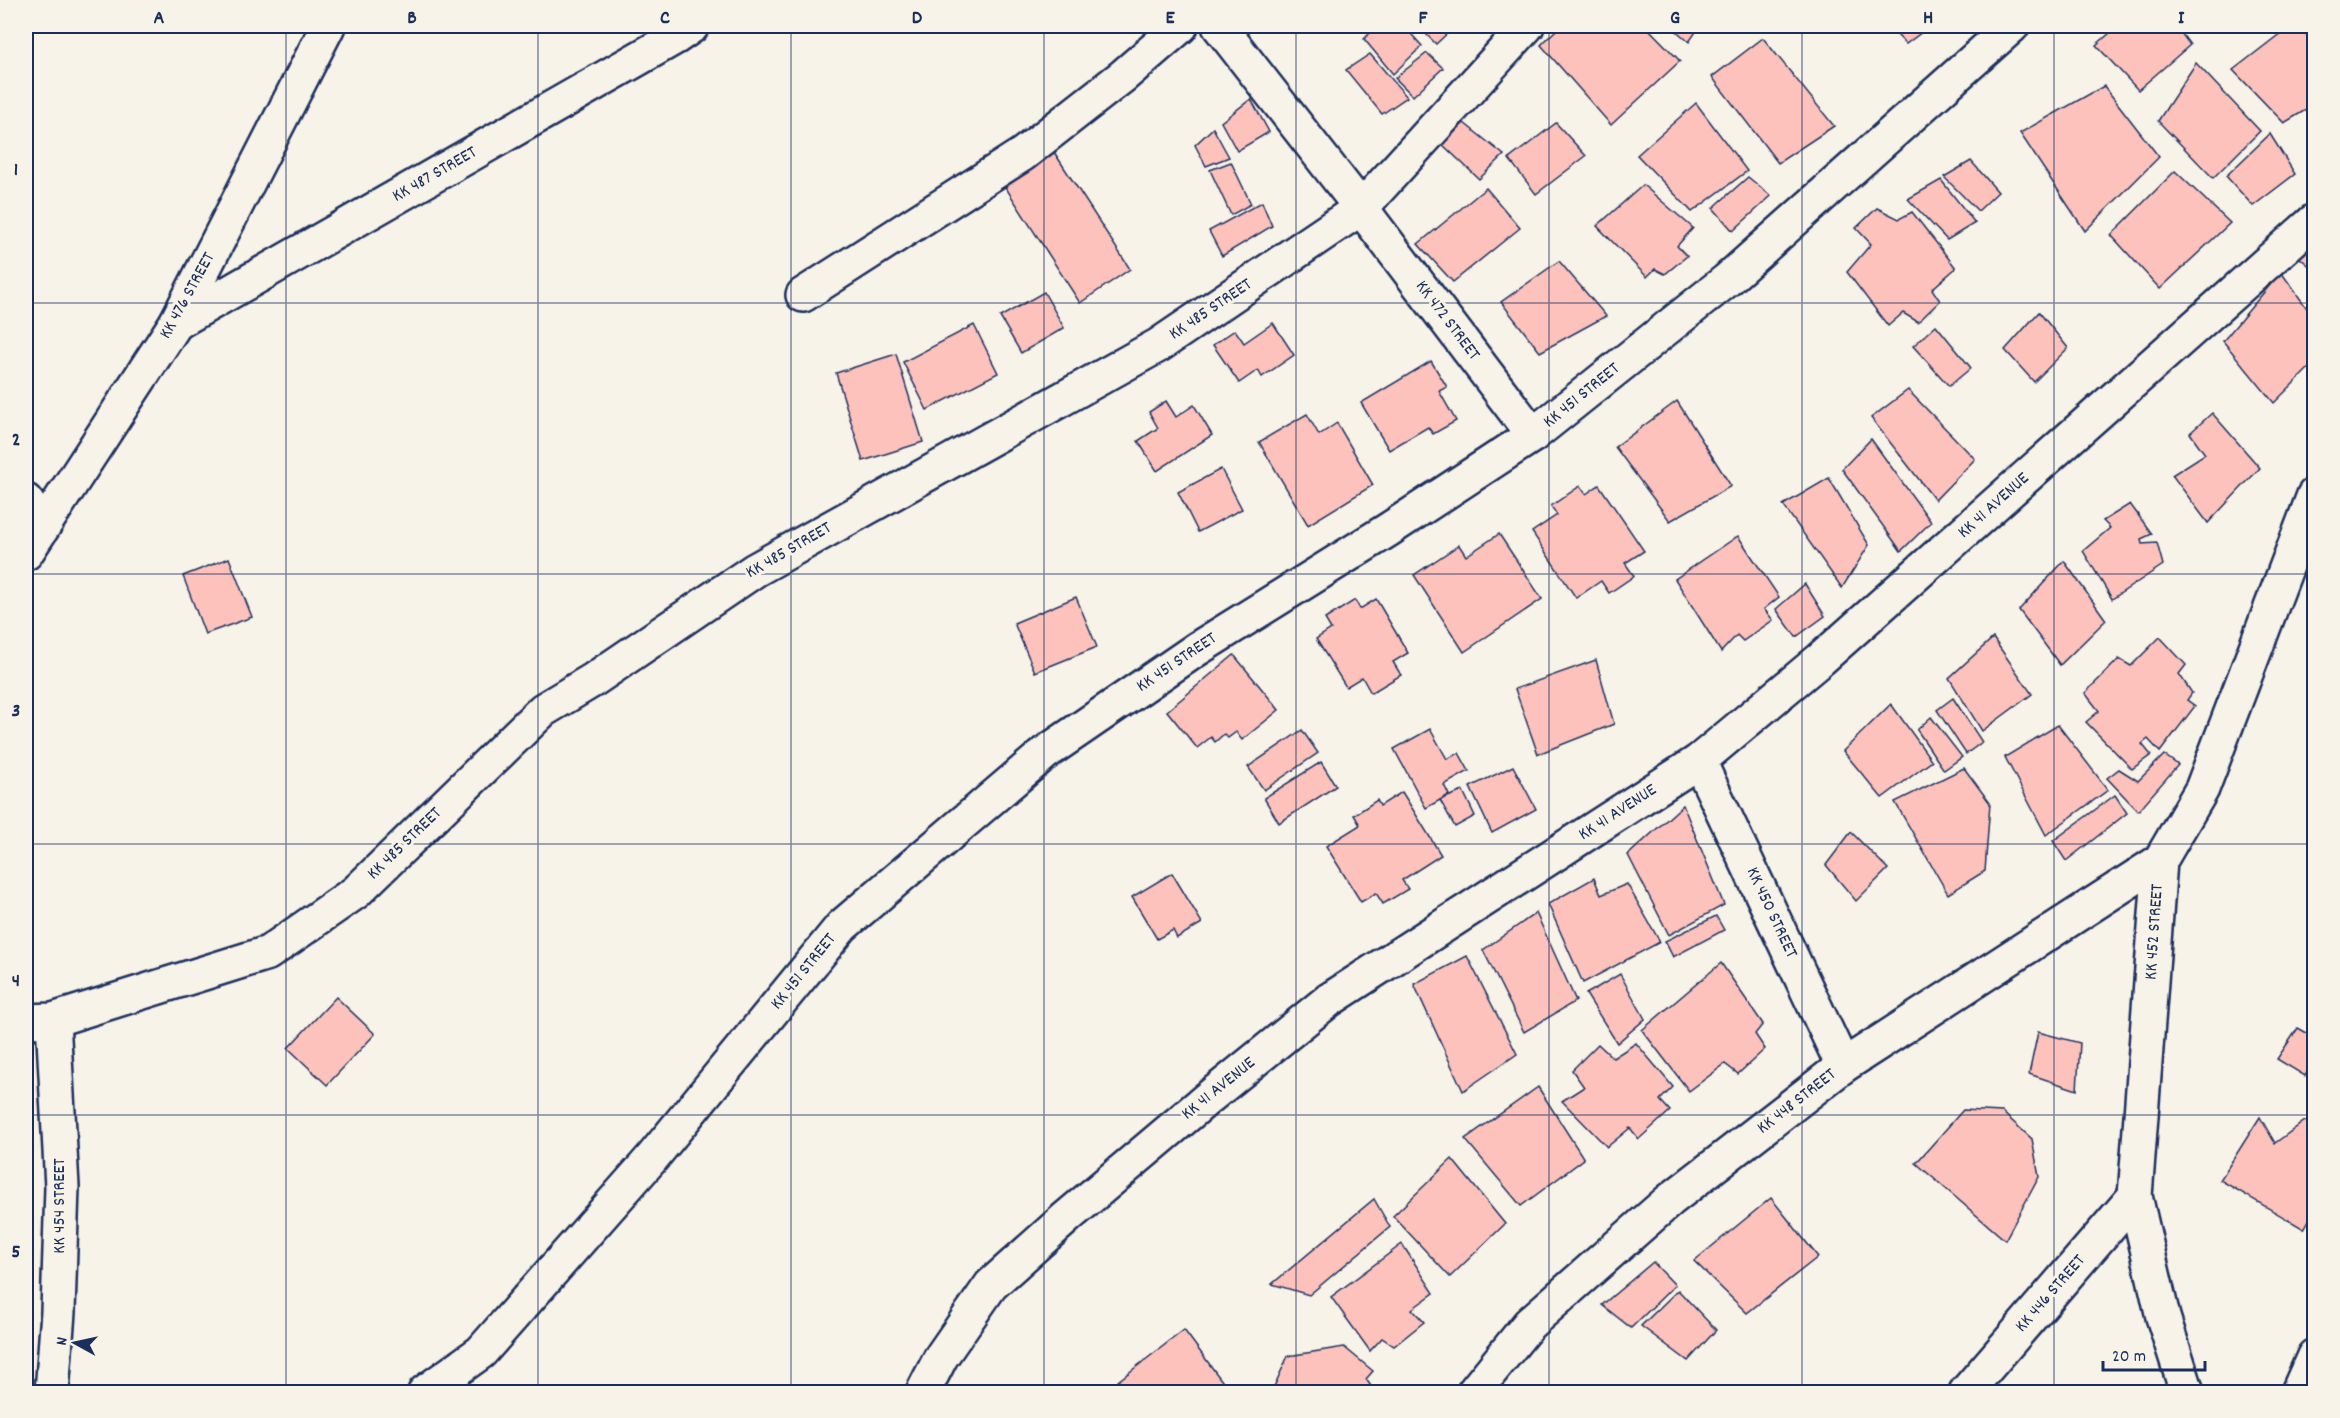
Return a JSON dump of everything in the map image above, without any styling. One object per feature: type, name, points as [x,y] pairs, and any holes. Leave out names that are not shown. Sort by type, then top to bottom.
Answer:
[{"type":"street","name":"KK 476 STREET","points":[[26,553],[34,513],[176,323],[328,26]]},
{"type":"street","name":"KK 487 STREET","points":[[176,323],[692,26]]},
{"type":"street","points":[[802,295],[1023,154],[1123,76],[1181,26]]},
{"type":"street","name":"KK 472 STREET","points":[[1220,26],[1533,435]]},
{"type":"street","name":"KK 485 STREET","points":[[39,1020],[268,953],[356,892],[543,710],[593,680],[755,570],[1159,345],[1361,208],[1527,26]]},
{"type":"street","name":"KK 451 STREET","points":[[425,1392],[481,1352],[652,1158],[842,926],[1045,753],[1197,649],[1388,530],[1533,435],[1728,280],[2012,26]]},
{"type":"street","name":"KK 41 AVENUE","points":[[923,1392],[941,1357],[991,1285],[1066,1217],[1329,1000],[1699,761],[1821,659],[2314,221]]},
{"type":"street","name":"KK 452 STREET","points":[[2187,1392],[2163,1317],[2135,1196],[2160,861],[2202,789],[2314,495]]},
{"type":"street","name":"KK 450 STREET","points":[[1699,761],[1843,1066]]},
{"type":"street","name":"KK 448 STREET","points":[[1474,1392],[1529,1324],[1670,1200],[1843,1066],[2160,861]]},
{"type":"street","name":"KK 454 STREET","points":[[39,1020],[62,1187],[58,1312],[52,1392]]},
{"type":"street","name":"KK 446 STREET","points":[[1966,1392],[2135,1196]]},
{"type":"street","points":[[2298,1392],[2314,1356]]},
{"type":"building","points":[[1377,26],[1404,26],[1422,46],[1393,74],[1364,39]]},
{"type":"building","points":[[1418,26],[1449,26],[1452,29],[1436,44]]},
{"type":"building","points":[[1560,26],[1646,26],[1680,61],[1611,125],[1541,45]]},
{"type":"building","points":[[1671,26],[1700,26],[1689,42]]},
{"type":"building","points":[[1888,26],[1930,26],[1906,44]]},
{"type":"building","points":[[2118,26],[2176,26],[2190,45],[2138,90],[2096,45]]},
{"type":"building","points":[[2290,26],[2299,26],[2314,43],[2314,105],[2284,123],[2233,70]]},
{"type":"building","points":[[1763,38],[1834,126],[1778,163],[1712,77]]},
{"type":"building","points":[[1427,53],[1443,68],[1413,96],[1395,78]]},
{"type":"building","points":[[1370,54],[1407,97],[1382,114],[1346,70]]},
{"type":"building","points":[[2196,63],[2260,131],[2213,178],[2158,121]]},
{"type":"building","points":[[2104,86],[2159,157],[2085,231],[2020,133]]},
{"type":"building","points":[[1251,99],[1269,132],[1237,151],[1221,122]]},
{"type":"building","points":[[1696,103],[1747,171],[1692,212],[1637,155]]},
{"type":"building","points":[[1464,123],[1504,155],[1479,179],[1442,144]]},
{"type":"building","points":[[1556,123],[1586,156],[1536,194],[1509,159]]},
{"type":"building","points":[[1213,128],[1229,157],[1206,166],[1195,145]]},
{"type":"building","points":[[2270,134],[2295,174],[2253,206],[2226,176]]},
{"type":"building","points":[[1054,152],[1130,269],[1080,303],[1004,185]]},
{"type":"building","points":[[1971,161],[1998,192],[1978,211],[1944,177]]},
{"type":"building","points":[[1231,162],[1251,204],[1231,215],[1210,170]]},
{"type":"building","points":[[2175,171],[2230,223],[2160,289],[2111,235]]},
{"type":"building","points":[[1748,177],[1771,196],[1733,231],[1713,208]]},
{"type":"building","points":[[1941,180],[1975,223],[1947,240],[1908,199]]},
{"type":"building","points":[[1643,185],[1693,228],[1677,246],[1687,256],[1665,274],[1655,269],[1647,277],[1597,226]]},
{"type":"building","points":[[1486,188],[1520,228],[1453,282],[1418,244]]},
{"type":"building","points":[[1262,202],[1272,226],[1222,256],[1209,231]]},
{"type":"building","points":[[1877,208],[1899,219],[1912,212],[1956,268],[1932,289],[1940,301],[1918,322],[1903,313],[1888,326],[1847,272],[1871,244],[1856,228]]},
{"type":"building","points":[[2314,220],[2314,270],[2291,250]]},
{"type":"building","points":[[1559,261],[1606,316],[1540,352],[1501,302]]},
{"type":"building","points":[[2281,272],[2314,318],[2314,363],[2274,403],[2223,341]]},
{"type":"building","points":[[1044,292],[1064,328],[1021,353],[1000,317]]},
{"type":"building","points":[[2039,312],[2068,348],[2034,382],[2005,350]]},
{"type":"building","points":[[1273,323],[1294,355],[1262,377],[1258,370],[1239,383],[1213,345],[1235,330],[1244,343]]},
{"type":"building","points":[[974,325],[998,373],[927,410],[903,362]]},
{"type":"building","points":[[1936,325],[1971,368],[1949,386],[1913,346]]},
{"type":"building","points":[[896,354],[923,442],[863,461],[836,373]]},
{"type":"building","points":[[1431,361],[1447,387],[1439,391],[1456,421],[1433,434],[1428,427],[1389,450],[1361,403]]},
{"type":"building","points":[[1908,390],[1975,459],[1935,500],[1871,418]]},
{"type":"building","points":[[1166,401],[1176,417],[1194,405],[1212,435],[1157,471],[1138,441],[1158,428],[1149,412]]},
{"type":"building","points":[[1677,401],[1731,486],[1670,521],[1615,447]]},
{"type":"building","points":[[2212,413],[2260,468],[2208,523],[2172,475],[2205,454],[2190,433]]},
{"type":"building","points":[[1307,414],[1319,435],[1337,423],[1373,485],[1308,525],[1259,442]]},
{"type":"building","points":[[1871,439],[1931,522],[1901,551],[1842,469]]},
{"type":"building","points":[[1221,469],[1242,509],[1198,532],[1178,492]]},
{"type":"building","points":[[1829,478],[1869,545],[1842,588],[1783,505]]},
{"type":"building","points":[[1599,485],[1644,551],[1625,563],[1634,576],[1609,593],[1601,581],[1576,598],[1532,532],[1557,515],[1551,506],[1580,486],[1586,494]]},
{"type":"building","points":[[2130,504],[2152,534],[2141,539],[2142,544],[2157,543],[2163,565],[2112,599],[2083,551],[2110,528],[2103,521]]},
{"type":"building","points":[[1499,534],[1542,599],[1464,652],[1414,575],[1459,545],[1466,556]]},
{"type":"building","points":[[1738,536],[1779,597],[1764,609],[1773,620],[1743,641],[1737,635],[1721,652],[1675,579]]},
{"type":"building","points":[[229,558],[252,617],[205,634],[183,576]]},
{"type":"building","points":[[2064,561],[2106,620],[2060,665],[2019,610]]},
{"type":"building","points":[[1805,584],[1825,616],[1796,637],[1776,609]]},
{"type":"building","points":[[1076,597],[1097,647],[1035,672],[1014,623]]},
{"type":"building","points":[[1376,599],[1408,653],[1393,662],[1401,675],[1371,693],[1362,677],[1346,687],[1316,639],[1331,629],[1325,619],[1355,600],[1360,609]]},
{"type":"building","points":[[2160,637],[2186,665],[2179,674],[2192,693],[2187,700],[2195,706],[2160,752],[2148,739],[2142,744],[2151,755],[2132,769],[2086,722],[2099,711],[2085,693],[2119,659],[2131,666]]},
{"type":"building","points":[[1993,638],[2032,694],[1982,731],[1949,678]]},
{"type":"building","points":[[1234,655],[1279,710],[1242,740],[1236,732],[1228,738],[1224,734],[1215,742],[1211,737],[1197,748],[1167,711]]},
{"type":"building","points":[[1596,660],[1614,724],[1538,754],[1515,689]]},
{"type":"building","points":[[1953,698],[1982,742],[1966,754],[1937,710]]},
{"type":"building","points":[[1891,704],[1932,761],[1882,798],[1843,751]]},
{"type":"building","points":[[1931,717],[1962,757],[1944,770],[1917,730]]},
{"type":"building","points":[[2058,725],[2108,790],[2046,835],[2005,757]]},
{"type":"building","points":[[1430,729],[1447,759],[1459,753],[1469,771],[1444,785],[1449,795],[1426,808],[1394,749]]},
{"type":"building","points":[[1302,730],[1318,753],[1264,790],[1248,767]]},
{"type":"building","points":[[2164,755],[2178,765],[2138,811],[2107,778],[2119,769],[2138,781]]},
{"type":"building","points":[[1321,762],[1336,786],[1279,823],[1264,798]]},
{"type":"building","points":[[1513,766],[1536,809],[1492,833],[1470,787]]},
{"type":"building","points":[[1964,768],[1990,803],[1985,871],[1948,894],[1895,802]]},
{"type":"building","points":[[1463,791],[1475,816],[1455,827],[1440,800]]},
{"type":"building","points":[[1402,792],[1441,855],[1402,880],[1408,889],[1383,904],[1376,893],[1361,902],[1326,846],[1360,825],[1354,815],[1377,800],[1380,806]]},
{"type":"building","points":[[2115,795],[2127,813],[2066,861],[2053,841]]},
{"type":"building","points":[[1683,805],[1724,905],[1669,935],[1628,855]]},
{"type":"building","points":[[1851,832],[1888,869],[1856,901],[1826,865]]},
{"type":"building","points":[[1172,873],[1202,923],[1177,938],[1173,930],[1157,939],[1132,897]]},
{"type":"building","points":[[1594,878],[1601,895],[1627,884],[1660,942],[1583,983],[1548,904]]},
{"type":"building","points":[[1536,913],[1576,1001],[1524,1032],[1483,950]]},
{"type":"building","points":[[1716,916],[1724,930],[1673,957],[1665,941]]},
{"type":"building","points":[[1467,956],[1517,1054],[1463,1091],[1414,984]]},
{"type":"building","points":[[1721,963],[1763,1024],[1755,1034],[1765,1049],[1738,1074],[1725,1064],[1689,1091],[1642,1030]]},
{"type":"building","points":[[1620,974],[1645,1019],[1617,1043],[1586,994]]},
{"type":"building","points":[[336,997],[375,1034],[327,1085],[288,1048]]},
{"type":"building","points":[[2298,1028],[2314,1037],[2314,1060],[2305,1076],[2277,1059]]},
{"type":"building","points":[[2038,1032],[2080,1043],[2077,1090],[2029,1074]]},
{"type":"building","points":[[1636,1043],[1673,1087],[1660,1100],[1670,1111],[1639,1139],[1630,1128],[1607,1147],[1562,1101],[1584,1087],[1572,1070],[1598,1044],[1613,1058]]},
{"type":"building","points":[[1538,1087],[1584,1159],[1521,1206],[1465,1139]]},
{"type":"building","points":[[1963,1110],[2002,1112],[2032,1139],[2039,1177],[2005,1240],[1916,1163]]},
{"type":"building","points":[[2260,1117],[2275,1143],[2305,1121],[2314,1127],[2314,1211],[2304,1229],[2220,1180]]},
{"type":"building","points":[[1452,1159],[1505,1224],[1450,1277],[1393,1216]]},
{"type":"building","points":[[1771,1198],[1818,1257],[1747,1313],[1694,1261]]},
{"type":"building","points":[[1374,1199],[1390,1227],[1309,1295],[1272,1284]]},
{"type":"building","points":[[1402,1244],[1434,1293],[1412,1309],[1424,1322],[1394,1346],[1382,1338],[1370,1351],[1331,1297]]},
{"type":"building","points":[[1653,1262],[1675,1285],[1631,1328],[1602,1305]]},
{"type":"building","points":[[1678,1290],[1716,1330],[1688,1361],[1641,1326]]},
{"type":"building","points":[[1184,1330],[1225,1385],[1220,1392],[1131,1392],[1118,1381]]},
{"type":"building","points":[[1344,1347],[1373,1371],[1366,1379],[1375,1392],[1277,1392],[1273,1389],[1288,1356]]}]
